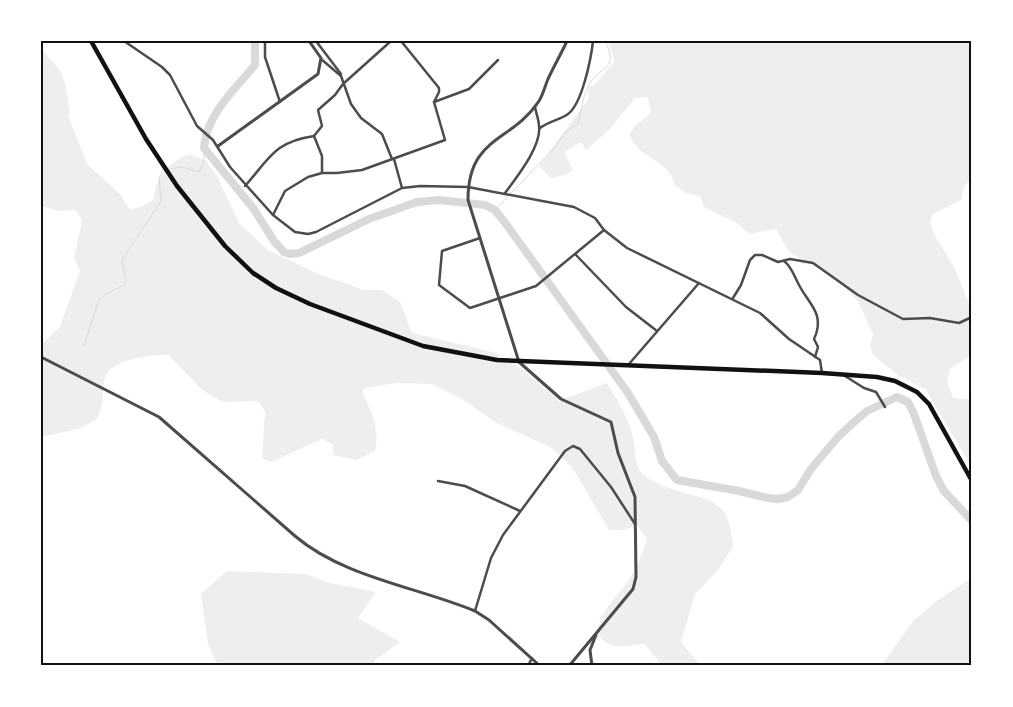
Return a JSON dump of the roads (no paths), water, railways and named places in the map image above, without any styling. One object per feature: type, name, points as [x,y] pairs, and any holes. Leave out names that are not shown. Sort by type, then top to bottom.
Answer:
[{"type":"main road","points":[[91,41],[162,165],[173,180],[224,246],[253,272],[276,288],[310,304],[423,346],[497,360],[822,373],[895,381],[917,392],[937,415],[972,481]]},
{"type":"street","points":[[124,41],[162,67],[170,75],[187,110],[202,131],[214,140],[230,168],[273,215],[288,228],[310,233],[338,223],[402,188],[439,185],[506,193],[582,210],[595,218],[604,230],[626,248],[733,298],[760,313],[789,339],[820,360],[822,373]]},
{"type":"street","points":[[265,41],[265,57],[280,102]]},
{"type":"street","points":[[309,41],[321,58],[341,76]]},
{"type":"street","points":[[316,41],[339,70],[351,104],[361,118],[382,134],[393,159],[402,188]]},
{"type":"street","points":[[245,186],[259,167],[283,144],[295,139],[314,136],[322,126],[318,110],[335,95],[343,84],[391,41]]},
{"type":"street","points":[[273,215],[285,191],[308,177],[322,172],[338,174],[362,170],[445,140],[434,102],[439,92],[438,88],[401,41]]},
{"type":"street","points":[[567,41],[540,100],[527,115],[488,145],[480,154],[473,166],[468,187],[468,200],[519,362],[562,399],[611,422],[618,453],[634,489],[636,509],[636,577],[632,589],[569,666]]},
{"type":"street","points":[[506,193],[528,158],[540,128],[549,121],[567,115],[575,108],[588,73],[593,41]]},
{"type":"street","points":[[218,146],[315,78],[318,74],[321,58]]},
{"type":"street","points":[[434,102],[469,89],[498,60]]},
{"type":"street","points":[[535,106],[540,128]]},
{"type":"street","points":[[314,136],[322,156],[322,172]]},
{"type":"street","points":[[480,238],[442,251],[439,285],[470,308],[541,282],[604,230]]},
{"type":"street","points":[[576,255],[626,307],[657,331]]},
{"type":"street","points":[[733,298],[741,285],[752,258],[762,255],[778,262],[801,259],[813,263],[858,295],[903,319],[930,318],[959,323],[972,317]]},
{"type":"street","points":[[784,261],[789,265],[800,287],[815,307],[818,331],[814,338],[818,347],[815,357]]},
{"type":"street","points":[[628,365],[699,282]]},
{"type":"street","points":[[41,357],[159,417],[318,554],[359,571],[475,611],[489,620],[540,666]]},
{"type":"street","points":[[844,375],[864,388],[876,392],[885,407]]},
{"type":"street","points":[[475,611],[491,558],[503,534],[565,451],[573,446],[580,449],[611,487],[635,524]]},
{"type":"street","points":[[438,481],[465,486],[520,511]]},
{"type":"street","points":[[592,666],[590,650],[598,630]]},
{"type":"street","points":[[528,666],[532,658]]},
{"type":"waterway","points":[[255,41],[255,65],[216,114],[210,124],[204,148],[253,208],[274,241],[284,252],[289,254],[299,253],[369,219],[417,202],[439,200],[485,205],[495,210],[506,224],[628,393],[654,437],[662,461],[677,480],[768,498],[788,497],[798,490],[811,469],[838,437],[854,422],[867,411],[897,397],[908,402],[936,476],[944,491],[972,521]]},
{"type":"waterway","points":[[495,210],[553,149],[567,131],[578,124],[582,103],[590,83],[609,63],[609,50],[605,41]]},
{"type":"waterway","points":[[169,169],[182,167],[199,172],[204,162],[204,148]]},
{"type":"waterway","points":[[84,346],[99,300],[106,294],[124,285],[126,281],[122,260],[161,201],[159,178],[165,170]]}]
